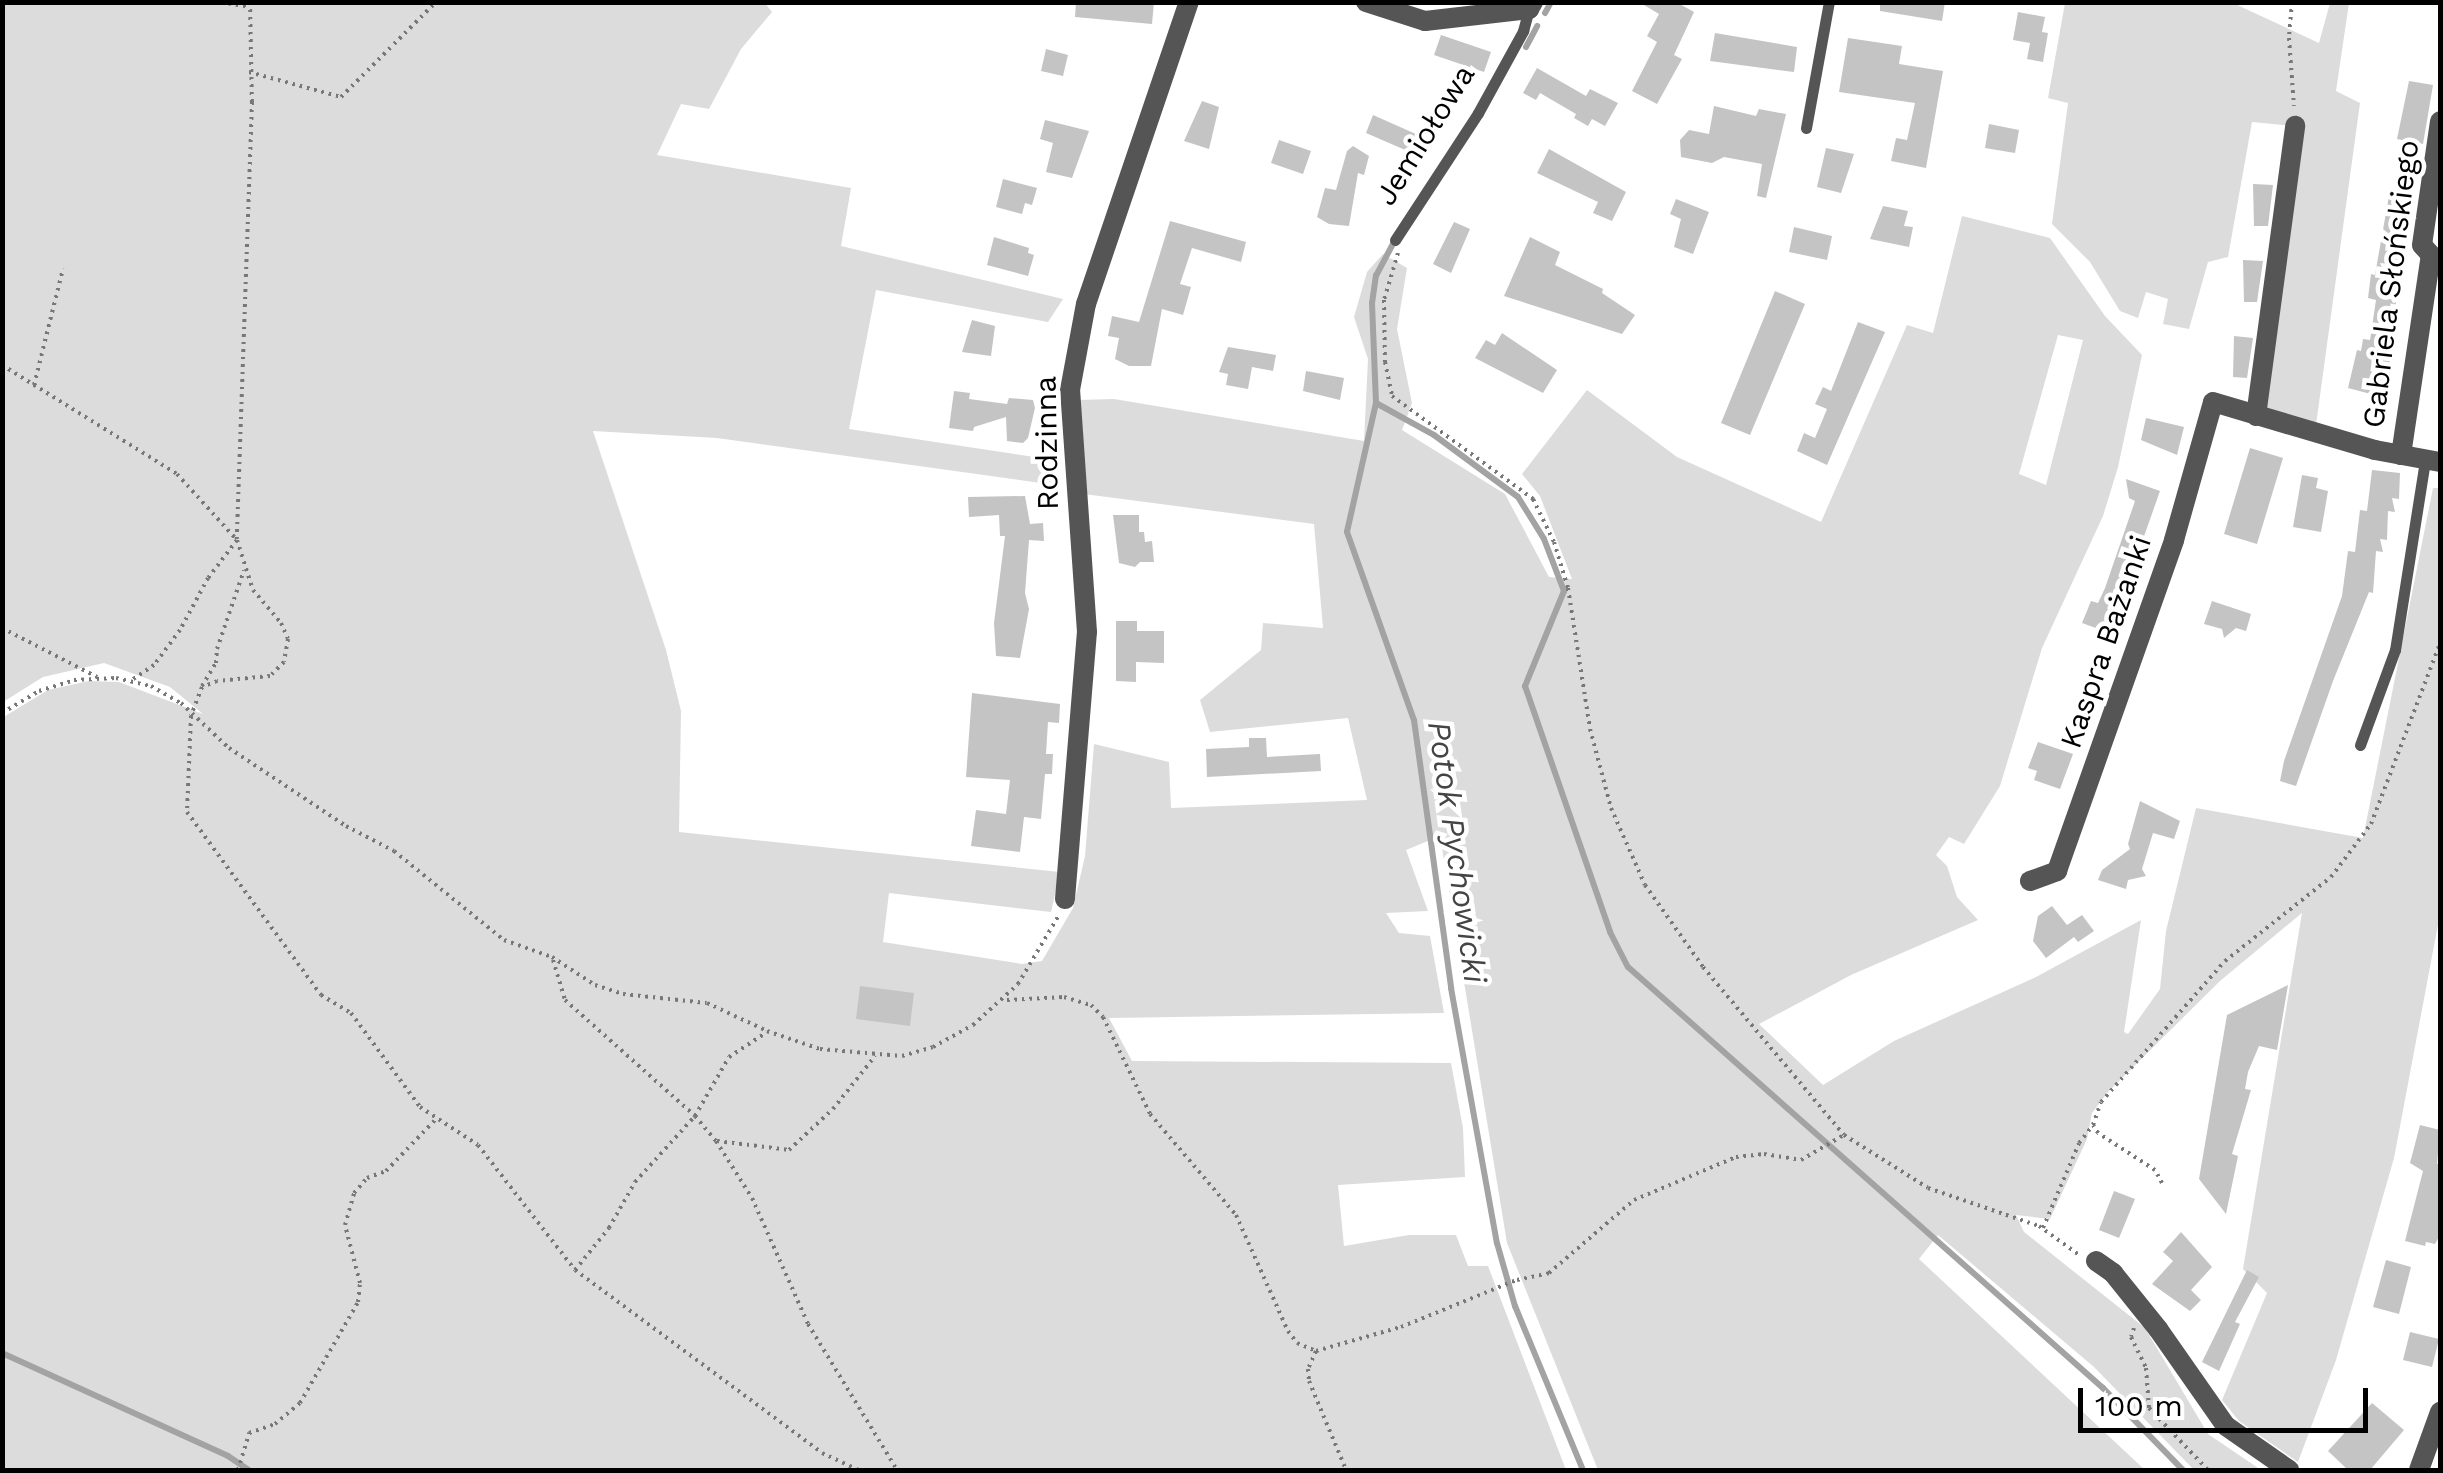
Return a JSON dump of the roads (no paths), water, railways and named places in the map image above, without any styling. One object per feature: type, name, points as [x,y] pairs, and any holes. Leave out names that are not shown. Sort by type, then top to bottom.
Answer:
[{"type":"street","name":"Rodzinna","points":[[1066,899],[1087,632],[1070,390],[1086,304],[1189,2]]},
{"type":"street","name":"Jemiołowa","points":[[1366,2],[1426,20],[1531,6]]},
{"type":"street","name":"Gabriela Słońskiego","points":[[2401,455],[2431,255],[2422,245],[2440,121]]},
{"type":"street","points":[[2256,416],[2295,126]]},
{"type":"street","name":"Gabriela Słońskiego","points":[[2213,402],[2433,461]]},
{"type":"street","name":"Kaspra Bażanki","points":[[2030,881],[2057,871],[2174,540],[2213,402]]},
{"type":"street","points":[[2096,1260],[2140,1308],[2218,1418],[2289,1470]]},
{"type":"street","points":[[2420,1470],[2440,1412]]},
{"type":"lane","points":[[1806,128],[1829,2]]},
{"type":"lane","name":"Jemiołowa","points":[[1398,243],[1478,113],[1523,31],[1531,6]]},
{"type":"lane","points":[[2360,745],[2395,650],[2433,461]]},
{"type":"waterway","name":"Potok Pychowicki","points":[[1545,13],[1551,2]]},
{"type":"waterway","points":[[1526,47],[1537,26]]},
{"type":"waterway","name":"Potok Pychowicki","points":[[1395,240],[1376,275],[1372,303],[1376,403],[1347,532],[1414,720],[1451,988],[1497,1243],[1515,1306],[1583,1470]]},
{"type":"waterway","points":[[1376,403],[1434,435],[1518,497],[1544,539],[1564,591],[1525,686],[1610,932],[1628,967],[2103,1388],[2183,1470]]},
{"type":"waterway","name":"Potok Pychowicki","points":[[2,1353],[228,1456],[249,1470]]}]
